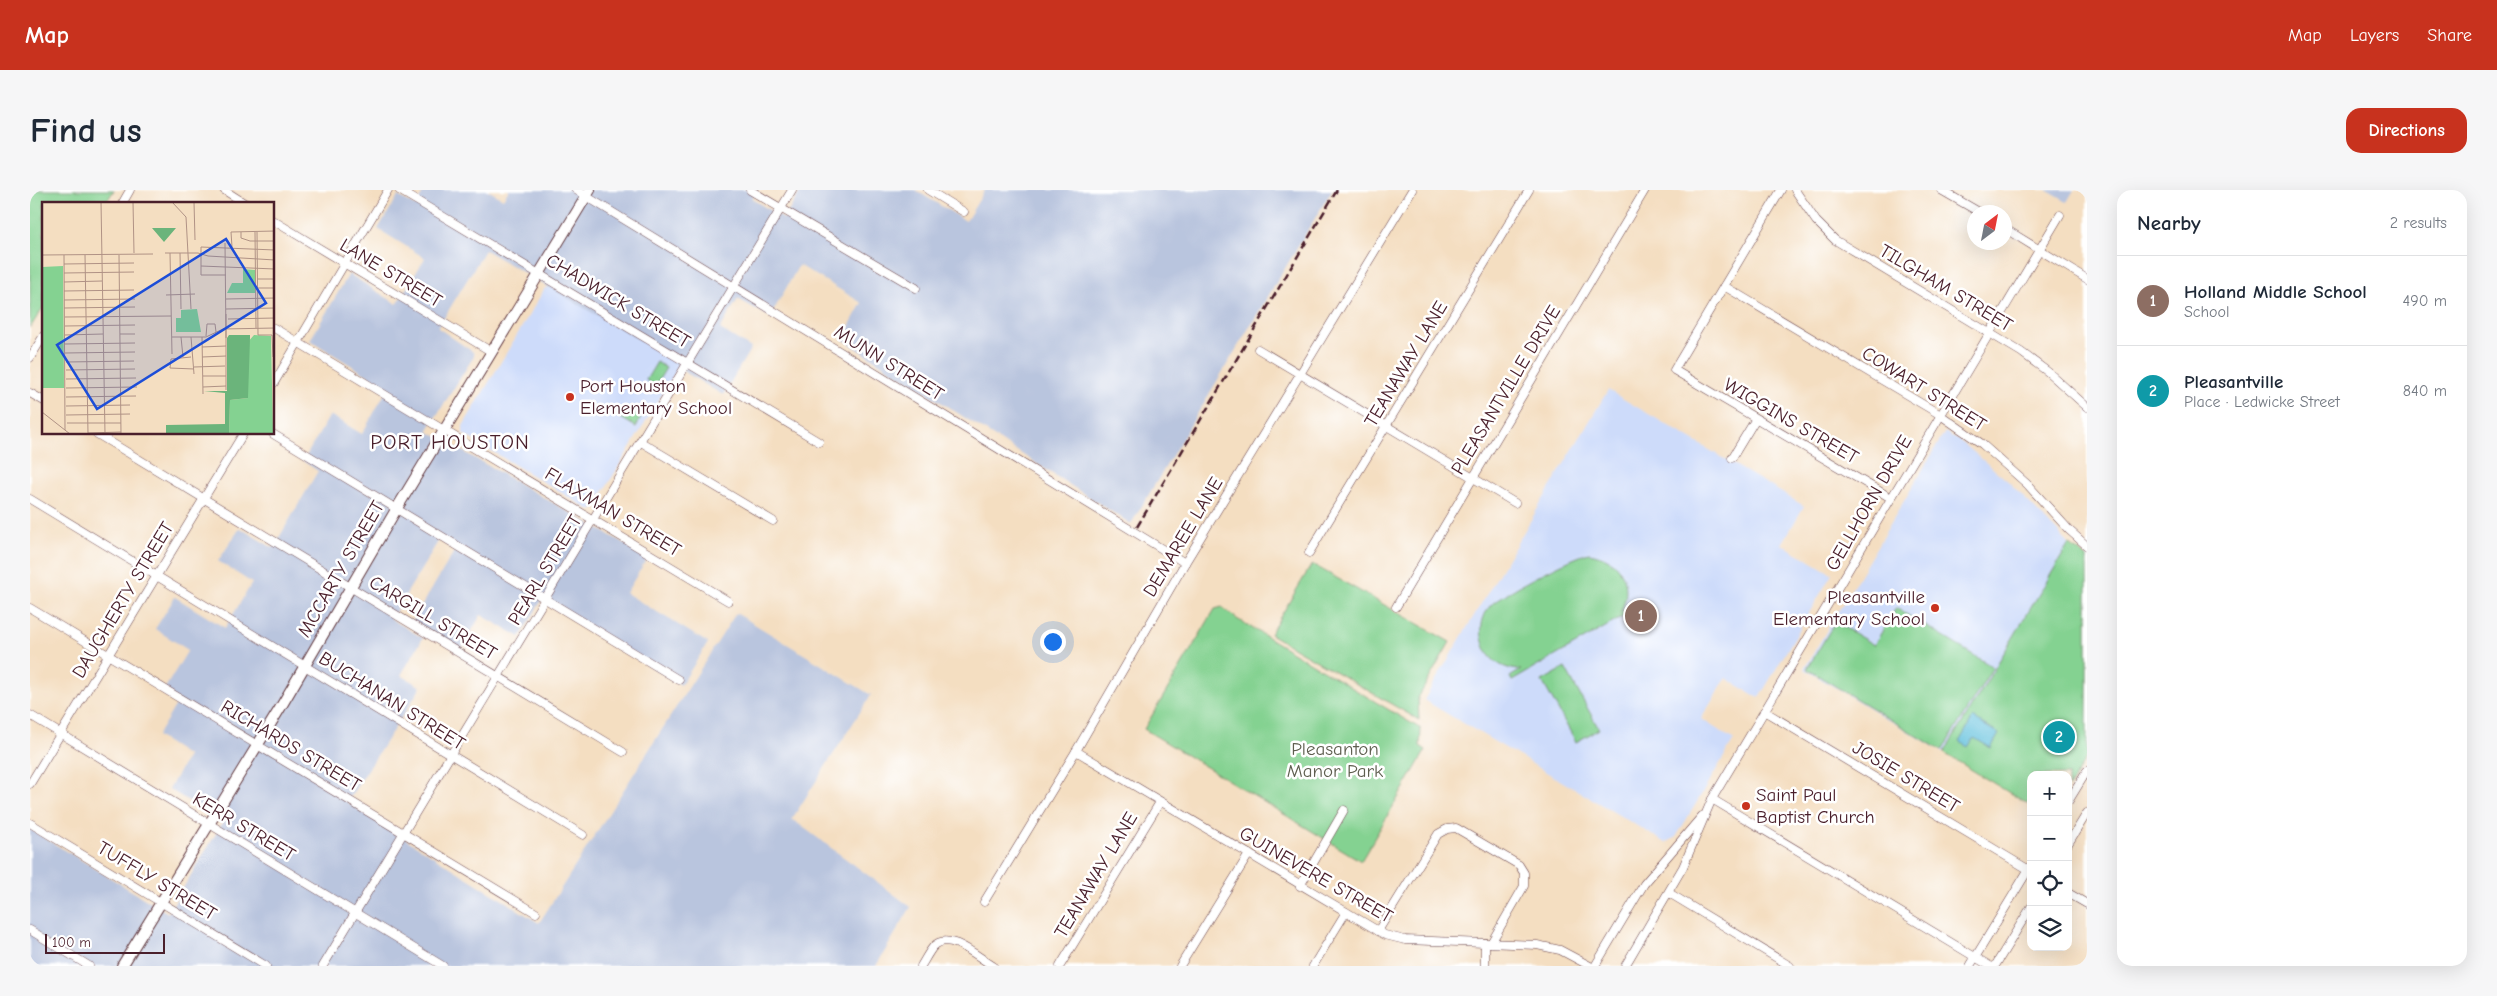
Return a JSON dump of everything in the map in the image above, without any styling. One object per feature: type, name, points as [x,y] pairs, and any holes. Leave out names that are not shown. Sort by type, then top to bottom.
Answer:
[{"type":"main road","name":"MCCARTY STREET","points":[[122,966],[305,666],[396,508],[588,193]]},
{"type":"street","points":[[123,202],[130,190]]},
{"type":"street","points":[[224,190],[243,202]]},
{"type":"street","points":[[275,381],[388,190]]},
{"type":"street","name":"CHADWICK STREET","points":[[399,190],[819,442]]},
{"type":"street","name":"MUNN STREET","points":[[576,190],[588,193],[735,288],[1184,563]]},
{"type":"street","points":[[750,190],[916,288]]},
{"type":"street","name":"PEARL STREET","points":[[323,966],[735,288],[792,190]]},
{"type":"street","points":[[928,190],[964,212]]},
{"type":"street","name":"DEMAREE LANE","points":[[984,902],[1076,750],[1184,563],[1412,190]]},
{"type":"street","name":"TEANAWAY LANE","points":[[1309,554],[1529,190]]},
{"type":"street","name":"PLEASANTVILLE DRIVE","points":[[1396,607],[1645,190]]},
{"type":"street","points":[[1724,286],[1781,190]]},
{"type":"street","name":"TILGHAM STREET","points":[[1795,190],[1816,221],[1835,240],[1989,332],[2048,372],[2087,407]]},
{"type":"street","points":[[1941,190],[1967,205]]},
{"type":"street","name":"GELLHORN DRIVE","points":[[1625,966],[1669,894],[1712,799],[1939,414],[2060,214]]},
{"type":"street","name":"LANE STREET","points":[[275,221],[492,352]]},
{"type":"street","points":[[2012,233],[2087,279]]},
{"type":"street","name":"WIGGINS STREET","points":[[1724,286],[1674,370],[1755,420],[1891,498]]},
{"type":"street","name":"COWART STREET","points":[[1724,286],[1939,414],[1982,444],[2027,484],[2069,530],[2087,546]]},
{"type":"street","name":"FLAXMAN STREET","points":[[275,329],[728,601]]},
{"type":"street","points":[[30,358],[42,338]]},
{"type":"street","points":[[1258,349],[1515,504]]},
{"type":"street","points":[[30,393],[42,400]]},
{"type":"street","points":[[1732,458],[1755,420]]},
{"type":"street","name":"CARGILL STREET","points":[[99,435],[623,752]]},
{"type":"street","name":"DAUGHERTY STREET","points":[[30,784],[242,435]]},
{"type":"street","points":[[275,435],[679,680]]},
{"type":"street","points":[[641,442],[773,521]]},
{"type":"street","name":"BUCHANAN STREET","points":[[30,499],[450,756],[583,835]]},
{"type":"street","name":"RICHARDS STREET","points":[[30,608],[536,913]]},
{"type":"street","name":"JOSIE STREET","points":[[1764,711],[2027,866]]},
{"type":"street","name":"KERR STREET","points":[[30,715],[442,966]]},
{"type":"street","name":"GUINEVERE STREET","points":[[1076,750],[1378,931],[1404,940],[1549,947],[1572,955],[1590,966]]},
{"type":"street","points":[[2072,798],[2084,784],[2087,771]]},
{"type":"street","points":[[1712,799],[1990,966]]},
{"type":"street","name":"TEANAWAY LANE","points":[[1060,966],[1160,802]]},
{"type":"street","name":"GELLHORN DRIVE","points":[[1595,966],[1644,884],[1708,809]]},
{"type":"street","points":[[1300,886],[1344,810]]},
{"type":"street","points":[[2072,837],[2087,813]]},
{"type":"street","name":"TUFFLY STREET","points":[[30,823],[266,966]]},
{"type":"street","points":[[1378,931],[1438,834],[1452,828],[1460,829],[1519,865],[1524,876],[1524,886],[1488,943],[1485,966]]},
{"type":"street","points":[[1180,966],[1248,854]]},
{"type":"street","points":[[1970,966],[2027,873]]},
{"type":"street","points":[[1669,894],[1790,966]]},
{"type":"street","points":[[2072,895],[2087,904]]},
{"type":"street","points":[[1313,966],[1346,912]]},
{"type":"street","points":[[1995,966],[2027,914]]},
{"type":"street","points":[[30,930],[89,966]]},
{"type":"street","points":[[921,966],[933,946],[944,940],[954,943],[993,966]]},
{"type":"shaded area","points":[[425,190],[488,190],[503,199],[509,190],[757,190],[752,199],[784,219],[801,190],[915,190],[966,221],[985,190],[1332,190],[1131,524],[842,339],[862,303],[799,265],[770,317],[738,299],[720,329],[751,348],[723,395],[678,368],[675,361],[485,250],[438,328],[473,352],[474,356],[427,431],[648,557],[626,593],[708,643],[681,685],[542,600],[520,637],[481,615],[460,651],[412,622],[455,550],[439,540],[391,619],[423,638],[401,675],[421,687],[347,802],[539,923],[736,613],[871,695],[792,819],[911,907],[876,966],[30,966],[30,829],[168,913],[223,822],[169,789],[188,756],[157,736],[177,703],[162,693],[188,650],[155,629],[175,597],[225,628],[252,583],[218,561],[240,528],[273,548],[318,471],[303,461],[330,415],[362,434],[388,388],[310,340],[349,274],[397,304],[425,258],[378,229],[398,196],[415,206]]},
{"type":"shaded area","points":[[2046,190],[2074,190],[2067,202]]},
{"type":"shaded area","name":"Port Houston Elementary School","points":[[552,287],[675,361],[678,368],[593,509],[590,510],[463,434],[463,426],[545,288]]},
{"type":"shaded area","points":[[1608,390],[1804,506],[1782,544],[1832,574],[1759,698],[1726,678],[1701,719],[1734,740],[1676,837],[1666,843],[1424,700]]},
{"type":"shaded area","name":"Pleasantville Elementary School","points":[[1945,432],[1964,444],[2009,482],[2069,544],[1944,753],[1804,669]]},
{"type":"green space","points":[[30,190],[114,190],[106,202],[42,202],[42,309],[30,328]]},
{"type":"green space","points":[[657,362],[666,368],[655,386],[646,380]]},
{"type":"green space","points":[[627,408],[641,417],[636,427],[621,418]]},
{"type":"green space","points":[[2069,544],[2087,558],[2087,757],[2072,781],[2072,771],[2027,771],[2027,804],[1944,753]]},
{"type":"green space","points":[[1589,553],[1609,560],[1622,573],[1626,591],[1621,612],[1639,604],[1640,607],[1512,681],[1510,677],[1521,670],[1510,669],[1492,659],[1482,639],[1482,622],[1490,606],[1537,576]]},
{"type":"green space","points":[[1312,564],[1450,642],[1418,698],[1419,720],[1270,634]]},
{"type":"green space","name":"Pleasanton Manor Park","points":[[1222,607],[1237,619],[1421,729],[1420,746],[1426,750],[1361,861],[1144,729],[1215,609]]},
{"type":"green space","points":[[1896,608],[1993,667],[1942,751],[1807,669],[1835,622],[1874,645]]},
{"type":"green space","points":[[1565,668],[1599,729],[1576,742],[1542,681]]},
{"type":"water","points":[[1973,718],[1999,734],[1991,748],[1974,738],[1968,747],[1959,742]]},
{"type":"railway","points":[[1137,527],[1337,190]]},
{"type":"place","name":"Port Houston Elementary School","points":[[570,397]]},
{"type":"place","name":"Pleasantville Elementary School","points":[[1935,608]]},
{"type":"place","name":"Holland Middle School","points":[[1641,616]]},
{"type":"place","name":"Pleasantville","points":[[2059,737]]},
{"type":"place","name":"Saint Paul Baptist Church","points":[[1746,806]]},
{"type":"district","name":"PORT HOUSTON","points":[[450,442]]}]
